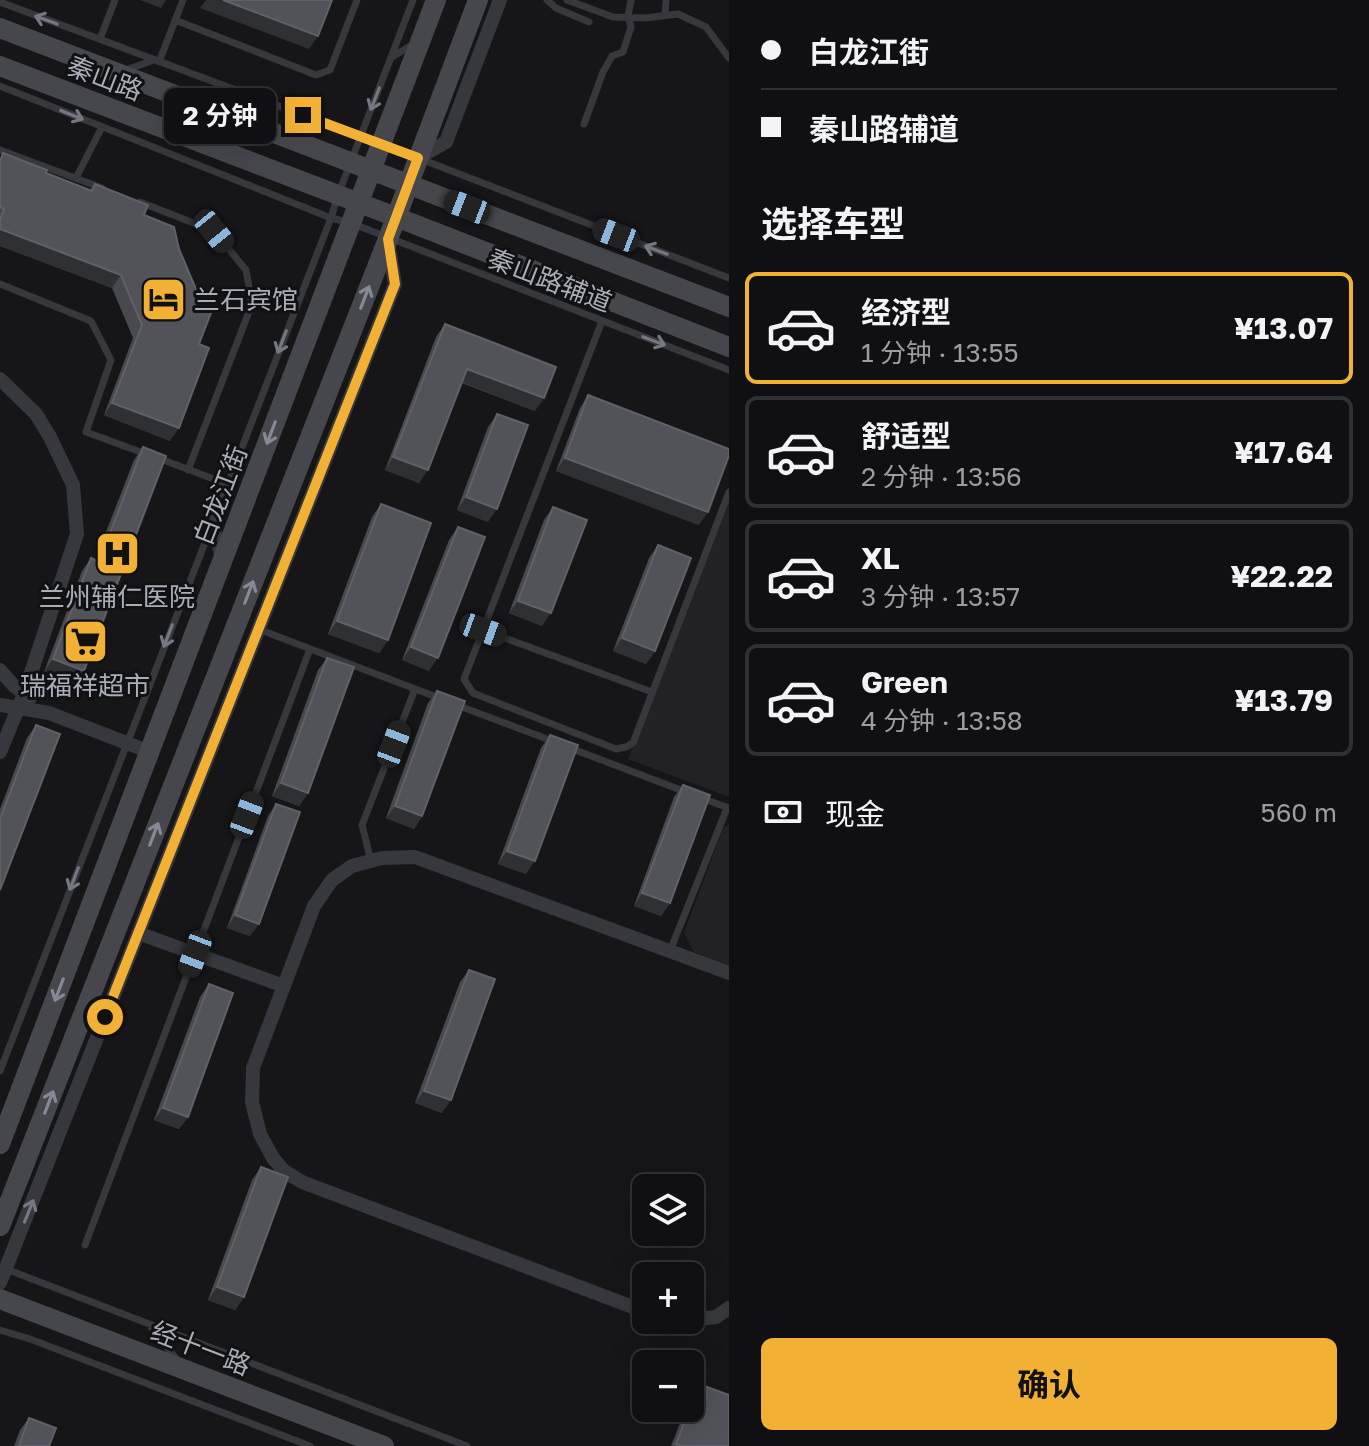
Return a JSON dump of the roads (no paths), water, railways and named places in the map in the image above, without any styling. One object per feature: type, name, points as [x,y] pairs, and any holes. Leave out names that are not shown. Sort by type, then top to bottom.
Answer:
[{"type":"main road","name":"白龙江街","points":[[0,1144],[223,560],[341,221],[359,203],[436,0]]},
{"type":"main road","points":[[0,1226],[451,80],[478,0]]},
{"type":"main road","name":"秦山路","points":[[0,28],[729,307]]},
{"type":"main road","name":"秦山路","points":[[0,66],[729,347]]},
{"type":"main road","points":[[252,162],[265,129]]},
{"type":"main road","name":"经十一路","points":[[0,1299],[384,1446]]},
{"type":"street","points":[[418,158],[446,142],[472,63],[500,0]]},
{"type":"street","points":[[2,1273],[395,284],[388,239]]},
{"type":"street","points":[[0,379],[36,414],[50,437],[73,485],[77,534],[21,701],[0,752]]},
{"type":"street","points":[[212,522],[223,560]]},
{"type":"street","points":[[0,670],[21,701],[150,752]]},
{"type":"street","points":[[0,705],[21,701]]},
{"type":"street","points":[[632,1307],[302,1182],[284,1171],[260,1134],[252,1102],[253,1068],[314,906],[332,880],[352,866],[382,858],[415,857],[729,973]]},
{"type":"street","points":[[138,933],[284,986]]},
{"type":"street","points":[[704,1318],[716,1317],[729,1308]]},
{"type":"lane","points":[[100,39],[115,0]]},
{"type":"lane","points":[[117,73],[156,61],[183,0]]},
{"type":"lane","points":[[175,20],[316,75],[330,70],[357,0]]},
{"type":"lane","name":"白龙江街","points":[[0,1071],[227,484],[341,221],[338,195],[413,0]]},
{"type":"lane","points":[[547,0],[556,8],[589,22]]},
{"type":"lane","points":[[567,0],[613,17],[645,18],[678,14],[706,27],[729,58]]},
{"type":"lane","points":[[584,124],[603,72],[612,56],[623,52],[631,27],[628,16],[631,0]]},
{"type":"lane","points":[[665,15],[666,0]]},
{"type":"lane","points":[[0,2],[729,278]]},
{"type":"lane","points":[[391,58],[421,40]]},
{"type":"lane","name":"秦山路辅道","points":[[0,86],[729,370]]},
{"type":"lane","points":[[76,178],[102,127]]},
{"type":"lane","points":[[0,150],[104,188]]},
{"type":"lane","points":[[131,199],[214,231],[246,270],[252,304],[188,470]]},
{"type":"lane","points":[[0,284],[91,321],[111,360],[86,432],[227,484]]},
{"type":"lane","points":[[602,321],[464,679],[473,693],[616,749],[633,743],[729,492]]},
{"type":"lane","points":[[575,391],[589,396]]},
{"type":"lane","points":[[258,629],[728,808],[670,951]]},
{"type":"lane","points":[[483,630],[652,692]]},
{"type":"lane","points":[[85,1245],[310,649]]},
{"type":"lane","points":[[371,861],[362,825],[415,689]]},
{"type":"lane","points":[[2,1273],[149,1324],[467,1446]]},
{"type":"lane","points":[[149,1324],[184,1369]]},
{"type":"lane","points":[[0,1330],[310,1446]]},
{"type":"place","name":"兰石宾馆","points":[[163,299]]},
{"type":"place","name":"兰州辅仁医院","points":[[117,553]]},
{"type":"place","name":"瑞福祥超市","points":[[85,642]]}]
